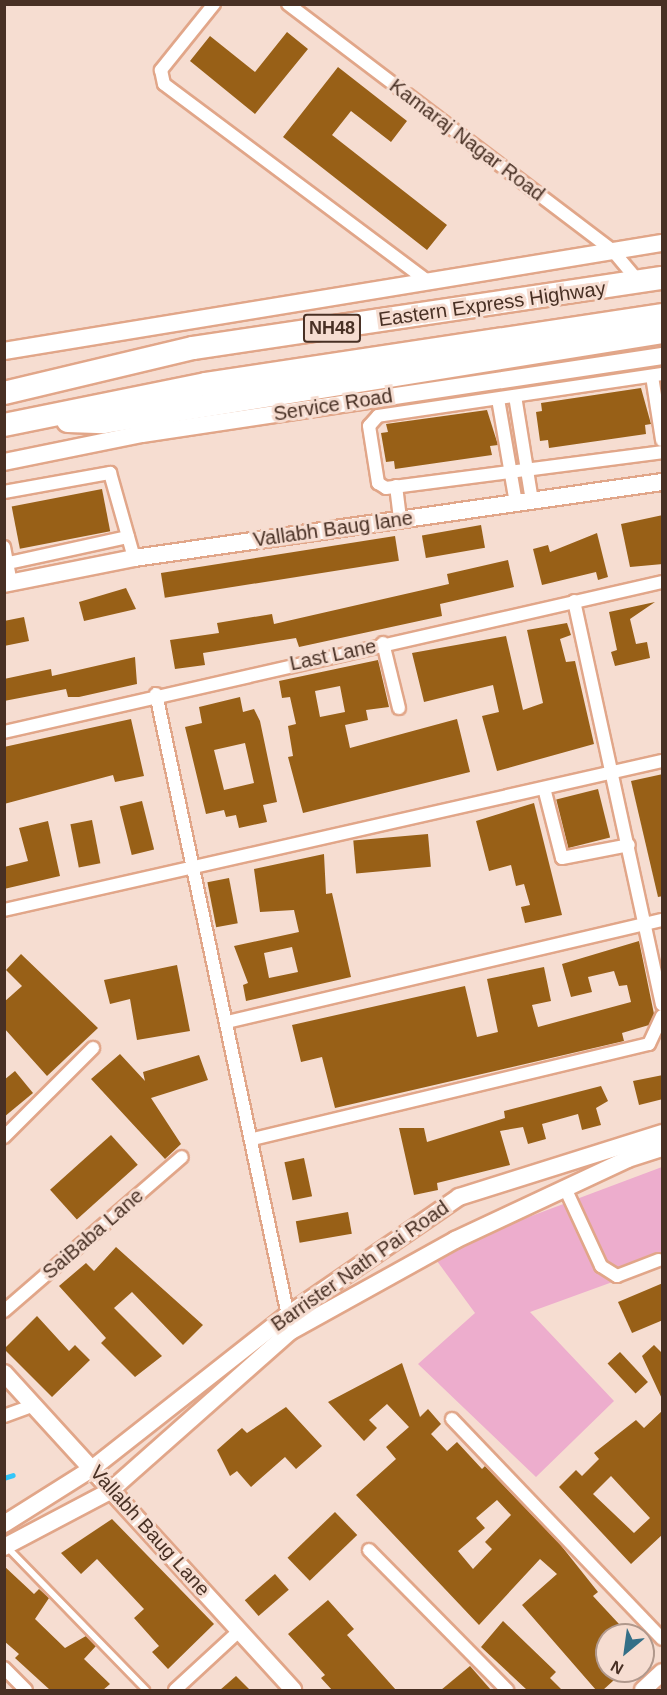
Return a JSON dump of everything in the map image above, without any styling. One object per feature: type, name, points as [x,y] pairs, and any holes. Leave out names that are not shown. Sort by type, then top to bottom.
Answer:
[{"type":"highway","name":"Eastern Express Highway","points":[[4,393],[193,348],[663,278]]},
{"type":"highway","name":"Eastern Express Highway","points":[[4,425],[206,384],[663,315]]},
{"type":"highway","points":[[27,420],[104,422],[663,332]]},
{"type":"street","points":[[214,4],[161,70],[164,84],[427,281]]},
{"type":"street","name":"Kamaraj Nagar Road","points":[[288,4],[613,251],[639,282]]},
{"type":"street","points":[[4,351],[663,243]]},
{"type":"street","name":"Service Road","points":[[4,462],[142,434],[663,356]]},
{"type":"street","points":[[663,440],[657,375],[374,418],[369,426],[378,483],[396,486],[663,452]]},
{"type":"street","points":[[515,396],[526,470],[524,502]]},
{"type":"street","points":[[498,399],[510,472],[524,502]]},
{"type":"street","points":[[4,492],[110,473],[134,558]]},
{"type":"street","name":"Vallabh Baug lane","points":[[8,583],[134,558],[663,482]]},
{"type":"street","points":[[396,486],[400,520]]},
{"type":"street","points":[[6,564],[128,537]]},
{"type":"street","points":[[4,547],[8,583]]},
{"type":"street","name":"Last Lane","points":[[4,732],[156,694],[663,582]]},
{"type":"street","points":[[574,601],[663,1005]]},
{"type":"street","points":[[383,644],[399,708]]},
{"type":"street","points":[[156,694],[253,1139],[290,1323]]},
{"type":"street","points":[[4,910],[663,761]]},
{"type":"street","points":[[544,788],[562,858],[629,845]]},
{"type":"street","points":[[227,1022],[663,920]]},
{"type":"street","points":[[253,1139],[649,1044],[663,1016]]},
{"type":"street","points":[[4,1137],[93,1048]]},
{"type":"street","name":"Barrister Nath Pai Road","points":[[4,1524],[93,1468],[459,1197],[663,1133]]},
{"type":"street","points":[[5,1546],[110,1491],[290,1323],[455,1240],[566,1188],[663,1148]]},
{"type":"street","name":"SaiBaba Lane","points":[[4,1311],[182,1157]]},
{"type":"street","points":[[566,1188],[601,1266],[617,1276],[659,1260]]},
{"type":"street","name":"Vallabh Baug Lane","points":[[4,1373],[293,1690]]},
{"type":"street","points":[[4,1416],[34,1405]]},
{"type":"street","points":[[452,1419],[663,1639]]},
{"type":"street","points":[[369,1550],[507,1690]]},
{"type":"street","points":[[175,1690],[240,1630]]},
{"type":"street","points":[[4,1668],[26,1690]]},
{"type":"street","points":[[643,1690],[663,1672]]},
{"type":"lane","points":[[5,1546],[146,1690]]},
{"type":"shaded area","points":[[662,1167],[662,1264],[530,1312],[614,1401],[536,1477],[418,1364],[475,1313],[437,1261],[497,1229]]},
{"type":"building","points":[[287,32],[308,49],[255,114],[190,61],[210,36],[255,72]]},
{"type":"building","points":[[338,67],[407,121],[391,142],[351,111],[332,135],[447,225],[427,250],[283,137]]},
{"type":"building","points":[[641,388],[651,424],[645,425],[646,434],[549,448],[548,440],[540,441],[536,412],[542,411],[541,403]]},
{"type":"building","points":[[487,410],[498,445],[490,446],[492,455],[395,469],[394,461],[386,462],[381,433],[388,432],[386,424]]},
{"type":"building","points":[[102,489],[110,531],[20,549],[12,507]]},
{"type":"building","points":[[663,515],[663,564],[630,567],[621,524]]},
{"type":"building","points":[[481,525],[485,548],[426,558],[422,535]]},
{"type":"building","points":[[597,533],[608,577],[598,580],[596,572],[542,585],[533,549],[548,545],[550,552]]},
{"type":"building","points":[[395,536],[399,561],[165,598],[161,573]]},
{"type":"building","points":[[508,560],[514,587],[440,604],[442,616],[299,647],[296,638],[203,653],[205,665],[175,669],[170,640],[219,633],[217,623],[272,614],[274,624],[449,584],[447,574]]},
{"type":"building","points":[[126,588],[136,609],[84,621],[79,602]]},
{"type":"building","points":[[655,602],[630,619],[636,644],[647,642],[650,658],[615,666],[611,652],[617,650],[609,612]]},
{"type":"building","points":[[24,617],[29,641],[4,646],[4,621]]},
{"type":"building","points":[[567,623],[571,635],[560,639],[566,662],[575,661],[594,744],[497,771],[482,716],[499,712],[493,685],[424,702],[412,653],[506,636],[523,710],[543,703],[527,630]]},
{"type":"building","points":[[135,657],[137,684],[79,697],[68,697],[66,689],[4,701],[4,679],[51,669],[52,676]]},
{"type":"building","points":[[378,660],[389,707],[366,710],[368,720],[345,725],[350,748],[457,719],[470,772],[303,813],[288,757],[293,756],[288,726],[296,724],[290,697],[282,698],[279,681]],"holes":[[[340,686],[345,712],[320,717],[315,691]]]},
{"type":"building","points":[[240,697],[243,712],[254,709],[260,721],[277,802],[263,805],[267,822],[239,828],[236,815],[226,817],[224,810],[206,814],[185,727],[202,723],[199,707]],"holes":[[[245,743],[254,783],[224,790],[214,750]]]},
{"type":"building","points":[[131,719],[144,776],[115,782],[113,775],[4,804],[4,747]]},
{"type":"building","points":[[663,774],[663,896],[658,897],[631,781]]},
{"type":"building","points":[[598,789],[610,838],[568,848],[556,799]]},
{"type":"building","points":[[142,801],[154,850],[132,855],[120,807]]},
{"type":"building","points":[[534,803],[562,915],[525,923],[521,907],[530,905],[524,884],[516,886],[511,865],[489,871],[476,821]]},
{"type":"building","points":[[92,820],[100,863],[79,867],[70,824]]},
{"type":"building","points":[[48,821],[60,876],[4,889],[4,867],[28,861],[19,828]]},
{"type":"building","points":[[428,834],[431,867],[356,873],[353,841]]},
{"type":"building","points":[[324,854],[326,894],[332,893],[351,977],[246,1001],[243,985],[248,983],[234,946],[299,932],[294,910],[260,912],[254,869]],"holes":[[[292,947],[298,972],[269,978],[264,953]]]},
{"type":"building","points":[[229,878],[238,923],[216,927],[207,882]]},
{"type":"building","points":[[639,941],[654,1014],[649,1025],[622,1033],[624,1041],[335,1108],[322,1057],[301,1062],[292,1025],[465,986],[477,1037],[498,1032],[487,979],[544,967],[551,1001],[532,1005],[538,1027],[631,1002],[627,985],[619,986],[614,971],[588,977],[592,992],[571,997],[562,964]]},
{"type":"building","points":[[21,954],[98,1028],[47,1076],[4,1028],[4,1002],[22,986],[6,970]]},
{"type":"building","points":[[177,965],[190,1031],[137,1040],[130,999],[110,1004],[104,980]]},
{"type":"building","points":[[120,1054],[145,1081],[143,1072],[199,1055],[208,1080],[151,1098],[181,1144],[165,1159],[91,1079]]},
{"type":"building","points":[[15,1071],[33,1093],[4,1117],[4,1080]]},
{"type":"building","points":[[663,1075],[663,1099],[639,1105],[633,1081]]},
{"type":"building","points":[[601,1086],[608,1101],[596,1108],[601,1125],[582,1130],[578,1114],[542,1124],[546,1139],[528,1144],[523,1127],[500,1131],[510,1165],[437,1183],[438,1190],[414,1195],[399,1128],[424,1128],[427,1142],[505,1118],[504,1111]]},
{"type":"building","points":[[111,1135],[138,1165],[77,1220],[50,1190]]},
{"type":"building","points":[[304,1158],[312,1196],[293,1200],[284,1162]]},
{"type":"building","points":[[348,1212],[352,1234],[300,1243],[296,1221]]},
{"type":"building","points":[[116,1247],[203,1325],[183,1345],[132,1292],[114,1308],[162,1356],[135,1377],[101,1343],[106,1338],[59,1286],[86,1263],[94,1271]]},
{"type":"building","points":[[663,1283],[663,1320],[632,1333],[618,1302]]},
{"type":"building","points":[[37,1316],[69,1351],[75,1345],[90,1360],[52,1397],[4,1349]]},
{"type":"building","points":[[654,1345],[663,1354],[663,1401],[642,1356]]},
{"type":"building","points":[[620,1352],[648,1382],[636,1394],[608,1364]]},
{"type":"building","points":[[402,1363],[420,1417],[428,1409],[441,1424],[431,1434],[447,1451],[457,1442],[482,1469],[485,1466],[559,1543],[598,1592],[593,1596],[618,1623],[595,1623],[595,1683],[611,1683],[603,1690],[596,1690],[522,1605],[557,1574],[540,1559],[479,1625],[356,1495],[396,1459],[386,1447],[409,1427],[387,1404],[369,1420],[377,1428],[364,1441],[328,1402]],"holes":[[[497,1500],[511,1515],[485,1542],[492,1549],[473,1569],[458,1551],[485,1528],[476,1518]]]},
{"type":"building","points":[[286,1407],[322,1446],[296,1469],[285,1457],[251,1487],[237,1471],[230,1476],[217,1450],[242,1428],[247,1433]]},
{"type":"building","points":[[663,1410],[663,1534],[631,1564],[559,1487],[576,1470],[582,1476],[599,1459],[594,1453],[636,1420],[644,1428]],"holes":[[[611,1476],[650,1518],[634,1533],[593,1494]]]},
{"type":"building","points":[[335,1512],[357,1535],[310,1581],[288,1558]]},
{"type":"building","points":[[112,1519],[214,1624],[168,1669],[152,1652],[159,1646],[134,1618],[144,1609],[97,1559],[81,1574],[61,1553]]},
{"type":"building","points":[[4,1566],[34,1594],[39,1589],[49,1598],[35,1619],[65,1648],[86,1636],[96,1646],[84,1659],[110,1684],[103,1690],[50,1690],[15,1658],[19,1654],[4,1641]]},
{"type":"building","points":[[275,1574],[289,1590],[259,1616],[245,1600]]},
{"type":"building","points":[[328,1600],[354,1629],[347,1635],[396,1690],[332,1690],[321,1678],[325,1675],[288,1634]]},
{"type":"building","points":[[503,1621],[556,1672],[550,1678],[562,1690],[527,1690],[481,1647]]},
{"type":"building","points":[[470,1666],[491,1690],[441,1690]]},
{"type":"building","points":[[236,1676],[250,1690],[220,1690]]},
{"type":"waterway","points":[[4,1478],[13,1475]]}]
